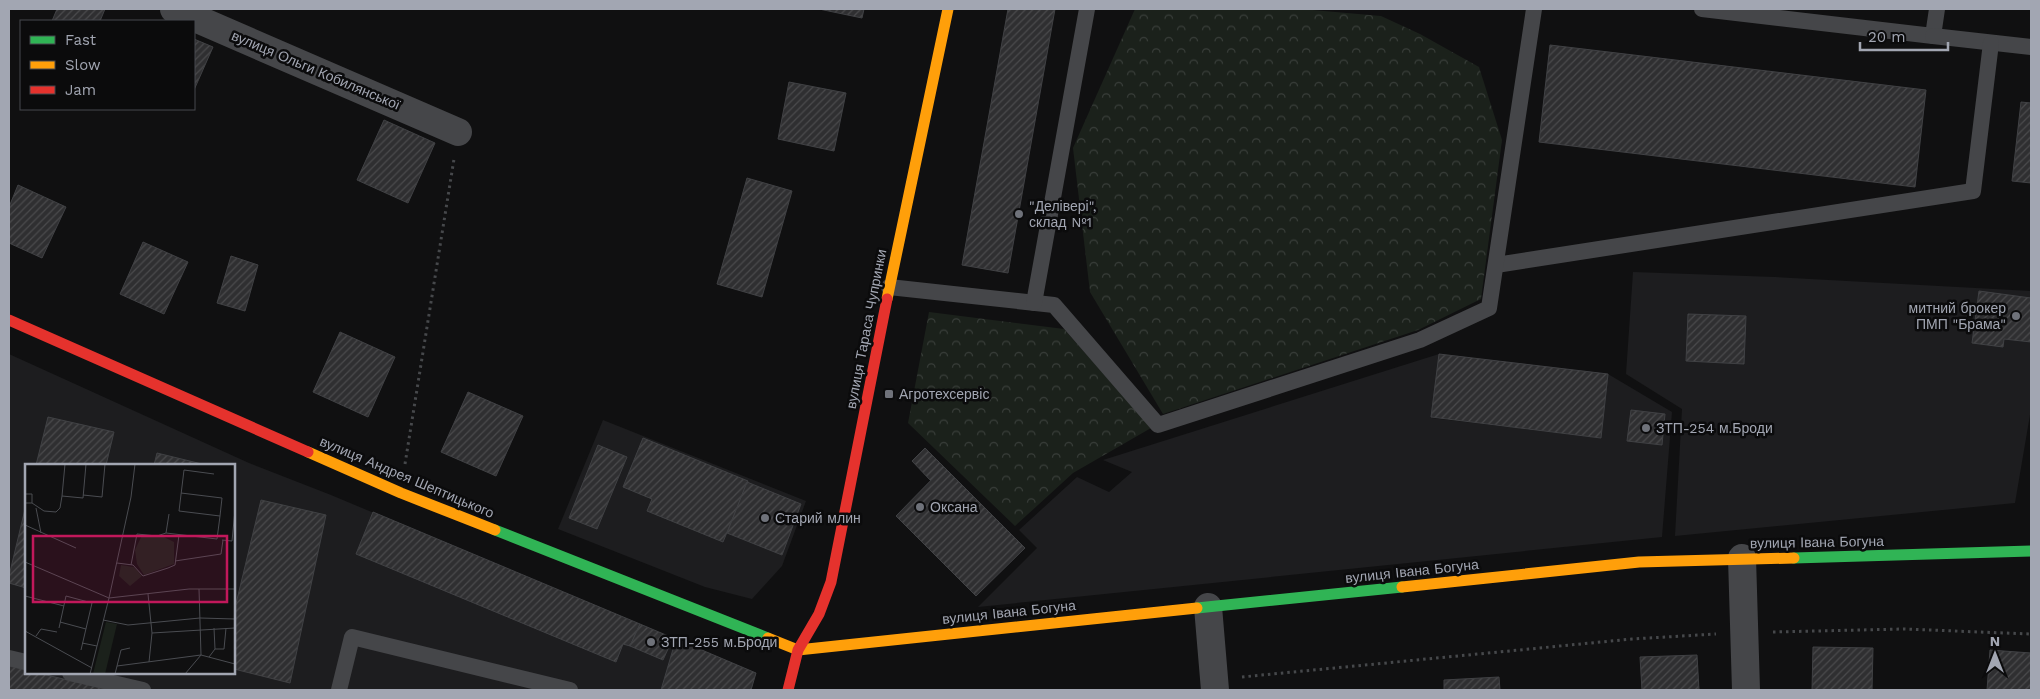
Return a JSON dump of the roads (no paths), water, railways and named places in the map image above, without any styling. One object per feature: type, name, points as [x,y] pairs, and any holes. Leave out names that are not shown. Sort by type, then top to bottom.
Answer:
[{"type":"main road","name":"вулиця Тараса Чупринки","points":[[788,690],[798,650],[819,614],[831,582],[889,287],[948,9]]},
{"type":"main road","name":"вулиця Андрея Шептицького","points":[[9,320],[401,493],[798,650]]},
{"type":"main road","name":"вулиця Івана Богуна","points":[[798,650],[1639,562],[2031,551]]},
{"type":"street","name":"вулиця Ольги Кобилянської","points":[[174,9],[458,132]]},
{"type":"street","points":[[1742,558],[1746,690]]},
{"type":"street","points":[[1208,607],[1215,685]]},
{"type":"lane","points":[[1034,303],[1086,9]]},
{"type":"lane","points":[[889,287],[1054,305],[1158,425],[1420,340],[1489,308],[1534,9]]},
{"type":"lane","points":[[1702,9],[2031,47]]},
{"type":"lane","points":[[1934,36],[1937,9]]},
{"type":"lane","points":[[1496,265],[1974,191],[1991,42]]},
{"type":"lane","points":[[339,690],[352,637],[570,690]]},
{"type":"lane","points":[[9,658],[25,662]]},
{"type":"lane","points":[[74,674],[143,690]]},
{"type":"place","name":"\"Делівері\", склад №1","points":[[1019,214]]},
{"type":"place","name":"митний брокер ПМП \"Брама\"","points":[[2016,316]]},
{"type":"place","name":"Агротехсервіс","points":[[889,394]]},
{"type":"place","name":"ЗТП-254 м.Броди","points":[[1646,428]]},
{"type":"place","name":"Оксана","points":[[920,507]]},
{"type":"place","name":"Старий млин","points":[[765,518]]},
{"type":"place","name":"ЗТП-255 м.Броди","points":[[651,642]]}]
